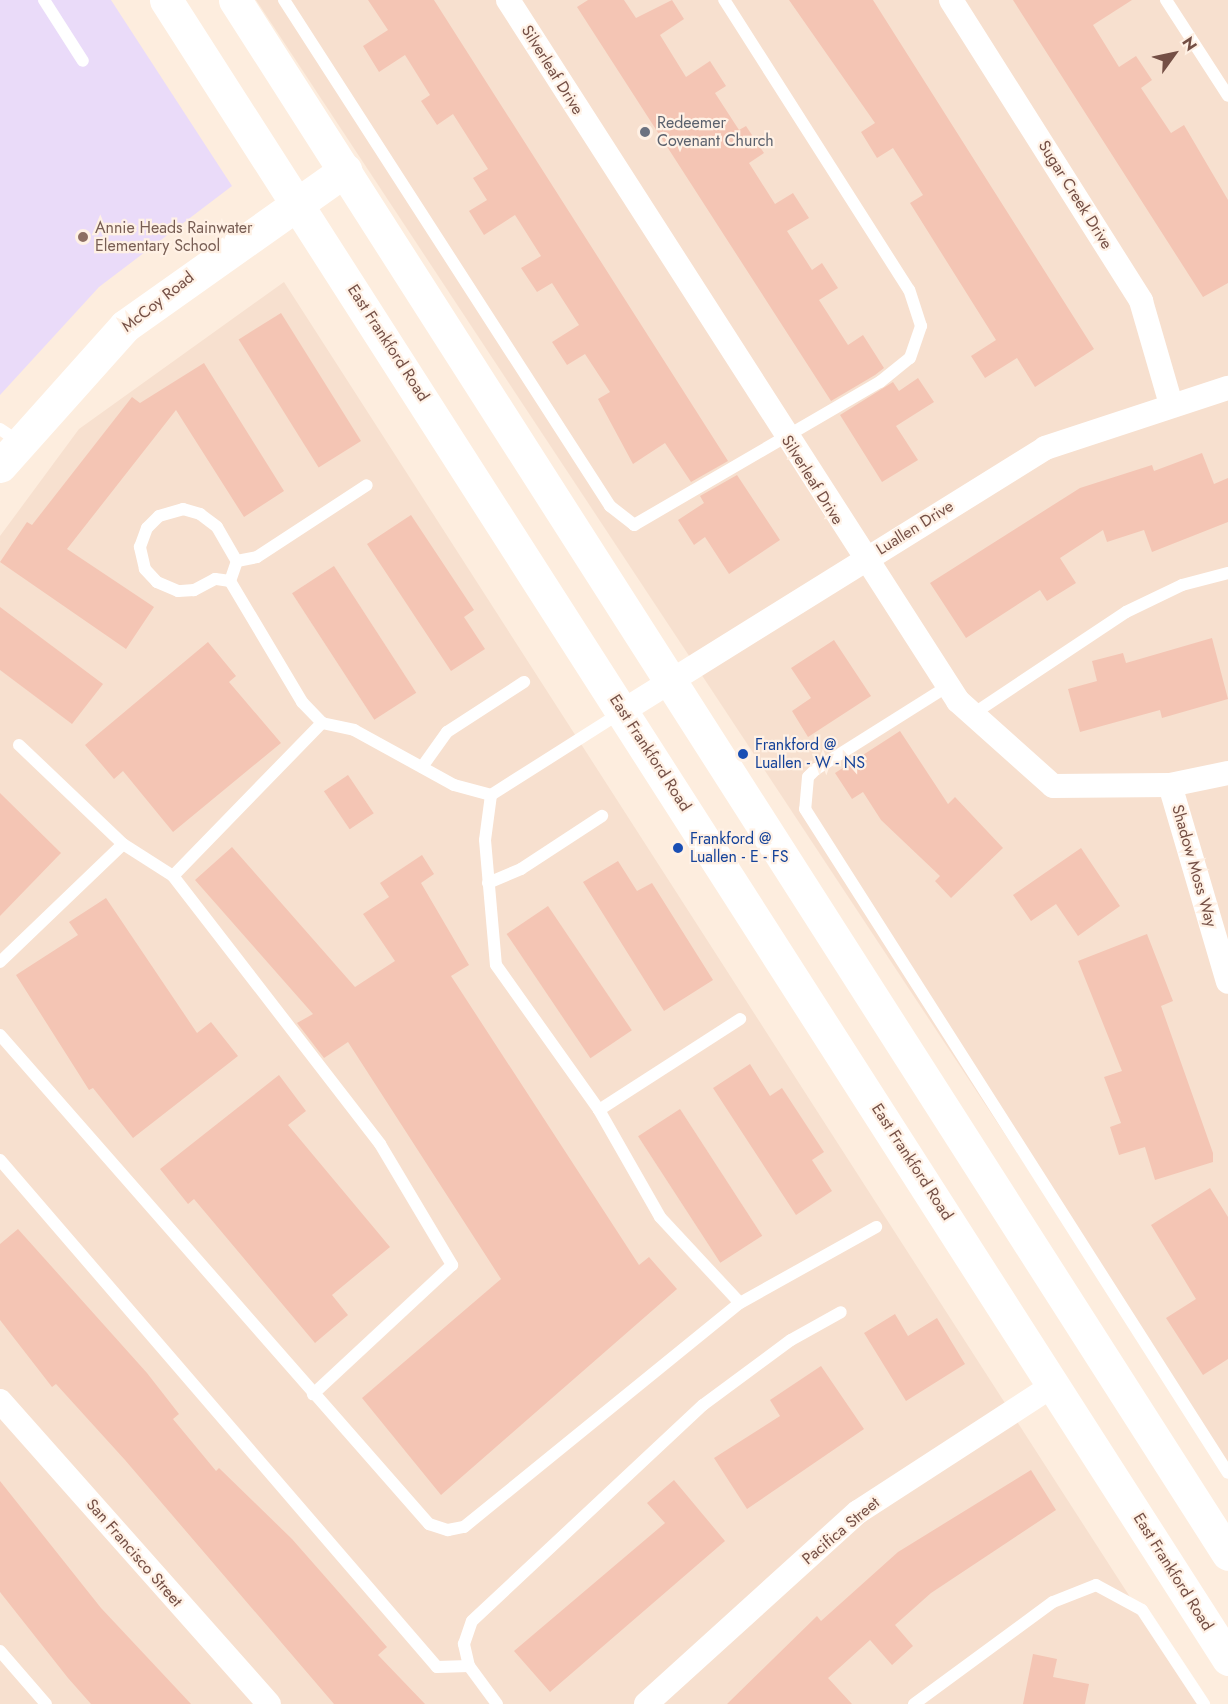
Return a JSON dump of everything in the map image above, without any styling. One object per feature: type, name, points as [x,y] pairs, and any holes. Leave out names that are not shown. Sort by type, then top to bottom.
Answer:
[{"type":"main road","name":"East Frankford Road","points":[[166,0],[1055,1384],[1224,1643]]},
{"type":"main road","points":[[235,0],[1228,1554]]},
{"type":"main road","name":"McCoy Road","points":[[6,445],[124,327],[345,171]]},
{"type":"street","name":"Silverleaf Drive","points":[[508,0],[863,560],[948,686],[973,714],[1053,786],[1170,785],[1228,773]]},
{"type":"street","name":"Sugar Creek Drive","points":[[951,0],[1141,301],[1171,404]]},
{"type":"street","name":"Luallen Drive","points":[[623,711],[1045,448],[1171,404],[1228,388]]},
{"type":"street","name":"Shadow Moss Way","points":[[1170,785],[1228,982]]},
{"type":"street","name":"Pacifica Street","points":[[646,1704],[858,1512],[1055,1384]]},
{"type":"street","name":"San Francisco Street","points":[[0,1401],[269,1704]]},
{"type":"lane","points":[[44,0],[83,61]]},
{"type":"lane","points":[[284,0],[610,506],[634,525],[786,439],[910,358],[921,326],[919,307],[724,0]]},
{"type":"lane","points":[[1166,0],[1228,96]]},
{"type":"lane","points":[[237,561],[257,557],[367,485]]},
{"type":"lane","points":[[183,509],[201,514],[217,527],[237,561],[230,581],[214,579],[194,590],[178,591],[157,582],[145,569],[140,547],[147,528],[159,516],[183,509]]},
{"type":"lane","points":[[973,714],[1126,612],[1182,585],[1228,573]]},
{"type":"lane","points":[[230,581],[302,702],[322,723],[354,730],[454,785],[491,795],[623,711]]},
{"type":"lane","points":[[422,767],[447,732],[524,682]]},
{"type":"lane","points":[[948,686],[816,769],[808,777],[805,809],[1228,1473]]},
{"type":"lane","points":[[173,876],[322,723]]},
{"type":"lane","points":[[19,745],[123,844],[173,876],[380,1144],[452,1265],[313,1394]]},
{"type":"lane","points":[[491,795],[485,840],[496,965],[599,1110],[660,1217],[740,1303]]},
{"type":"lane","points":[[488,883],[521,869],[602,816]]},
{"type":"lane","points":[[0,962],[123,844]]},
{"type":"lane","points":[[599,1110],[740,1019]]},
{"type":"lane","points":[[0,1035],[429,1524],[448,1530],[464,1527],[740,1303],[876,1227]]},
{"type":"lane","points":[[0,1160],[437,1666],[469,1666]]},
{"type":"lane","points":[[497,1704],[469,1666],[464,1644],[472,1621],[703,1406],[791,1340],[842,1312]]},
{"type":"lane","points":[[914,1704],[1053,1602],[1096,1586],[1142,1610],[1204,1704]]},
{"type":"lane","points":[[0,1651],[46,1704]]},
{"type":"shaded area","name":"Annie Heads Rainwater Elementary School","points":[[0,0],[111,0],[232,186],[99,287],[0,395]]},
{"type":"shaded area","points":[[256,0],[1228,0],[1228,1472]]},
{"type":"shaded area","points":[[284,282],[1199,1704],[0,1704],[0,536],[79,429]]},
{"type":"building","points":[[368,0],[434,0],[728,461],[691,482],[665,443],[633,464],[598,399],[610,392],[585,354],[567,365],[552,342],[579,325],[552,283],[537,292],[521,268],[541,256],[515,215],[484,235],[469,211],[487,200],[473,178],[488,169],[453,114],[437,125],[421,101],[430,95],[405,55],[379,72],[363,46],[388,30]]},
{"type":"building","points":[[588,0],[624,0],[636,18],[672,0],[684,19],[660,35],[686,77],[710,61],[726,86],[715,93],[739,130],[746,126],[764,153],[749,163],[775,204],[793,193],[809,218],[787,231],[812,270],[822,263],[838,288],[819,300],[848,345],[863,335],[884,368],[831,401],[577,7]]},
{"type":"building","points":[[789,0],[873,0],[1094,349],[1035,387],[1017,358],[985,378],[971,356],[996,340],[910,203],[923,195],[893,148],[877,158],[861,132],[875,123]]},
{"type":"building","points":[[1013,0],[1132,0],[1093,25],[1119,67],[1136,56],[1152,80],[1141,88],[1171,133],[1184,125],[1228,200],[1228,283],[1203,297]]},
{"type":"building","points":[[281,313],[361,441],[319,468],[239,339]]},
{"type":"building","points":[[204,363],[284,491],[244,517],[176,410],[67,549],[154,607],[126,649],[0,562],[27,522],[32,525],[132,397],[140,403]]},
{"type":"building","points":[[918,378],[934,402],[896,426],[918,460],[882,482],[840,415],[893,382],[899,391]]},
{"type":"building","points":[[1202,453],[1214,484],[1228,478],[1228,522],[1152,552],[1144,530],[1107,542],[1103,530],[1060,558],[1076,583],[1047,601],[1040,590],[966,638],[930,583],[1080,488],[1152,465],[1154,471]]},
{"type":"building","points":[[737,475],[780,540],[729,574],[705,537],[694,545],[678,520],[704,503],[700,496]]},
{"type":"building","points":[[411,515],[474,610],[464,617],[485,649],[451,671],[367,544]]},
{"type":"building","points":[[334,566],[416,693],[374,720],[292,593]]},
{"type":"building","points":[[0,607],[103,684],[72,724],[0,670]]},
{"type":"building","points":[[1212,638],[1228,699],[1162,718],[1160,710],[1080,732],[1068,689],[1097,681],[1092,661],[1123,653],[1126,663]]},
{"type":"building","points":[[834,640],[871,696],[808,737],[792,711],[811,698],[791,668]]},
{"type":"building","points":[[208,642],[236,676],[229,682],[281,743],[173,832],[123,771],[114,779],[85,745]]},
{"type":"building","points":[[900,731],[948,804],[955,797],[1003,848],[951,898],[935,881],[940,876],[881,820],[863,792],[852,799],[835,773]]},
{"type":"building","points":[[348,775],[374,813],[350,829],[324,791]]},
{"type":"building","points":[[0,793],[61,853],[0,916]]},
{"type":"building","points":[[232,847],[355,987],[395,961],[363,914],[389,897],[380,883],[422,855],[434,874],[421,883],[469,965],[451,976],[639,1265],[649,1257],[677,1289],[441,1495],[362,1398],[501,1279],[348,1042],[324,1058],[297,1023],[313,1014],[195,880]]},
{"type":"building","points":[[1081,848],[1120,906],[1078,936],[1056,904],[1031,921],[1013,895]]},
{"type":"building","points":[[618,861],[637,891],[652,883],[713,980],[664,1011],[583,882]]},
{"type":"building","points":[[106,898],[197,1033],[211,1022],[238,1056],[133,1138],[93,1088],[89,1090],[16,975],[78,935],[69,922]]},
{"type":"building","points":[[548,906],[632,1030],[590,1058],[507,934]]},
{"type":"building","points":[[1147,934],[1173,1001],[1161,1006],[1213,1153],[1213,1162],[1155,1180],[1145,1147],[1119,1155],[1110,1127],[1121,1123],[1104,1077],[1122,1071],[1078,961]]},
{"type":"building","points":[[750,1064],[770,1096],[782,1088],[824,1152],[812,1160],[832,1191],[796,1215],[713,1088]]},
{"type":"building","points":[[279,1075],[306,1111],[288,1125],[390,1247],[332,1295],[348,1315],[315,1343],[194,1199],[188,1204],[160,1169]]},
{"type":"building","points":[[680,1109],[762,1236],[720,1263],[638,1136]]},
{"type":"building","points":[[1210,1188],[1228,1217],[1228,1359],[1203,1375],[1166,1318],[1196,1299],[1151,1225]]},
{"type":"building","points":[[18,1229],[147,1373],[179,1414],[173,1419],[216,1471],[219,1468],[292,1539],[387,1647],[378,1655],[425,1704],[334,1704],[125,1460],[56,1384],[52,1387],[0,1320],[0,1244]]},
{"type":"building","points":[[895,1314],[908,1336],[937,1318],[965,1364],[906,1401],[864,1333]]},
{"type":"building","points":[[821,1366],[864,1429],[747,1509],[714,1458],[780,1416],[770,1400]]},
{"type":"building","points":[[1031,1470],[1056,1510],[931,1593],[895,1625],[913,1646],[892,1665],[870,1640],[828,1678],[852,1704],[727,1704],[817,1616],[821,1621],[898,1552]]},
{"type":"building","points":[[674,1480],[725,1541],[550,1692],[514,1651],[665,1523],[647,1503]]},
{"type":"building","points":[[0,1481],[101,1608],[191,1704],[91,1704],[68,1678],[0,1592]]},
{"type":"building","points":[[1033,1654],[1057,1659],[1053,1677],[1089,1684],[1085,1704],[1023,1704]]},
{"type":"place","name":"Redeemer Covenant Church","points":[[645,132]]},
{"type":"place","name":"Annie Heads Rainwater Elementary School","points":[[83,237]]},
{"type":"place","name":"Frankford @ Luallen - W - NS","points":[[743,754]]},
{"type":"place","name":"Frankford @ Luallen - E - FS","points":[[678,848]]}]
